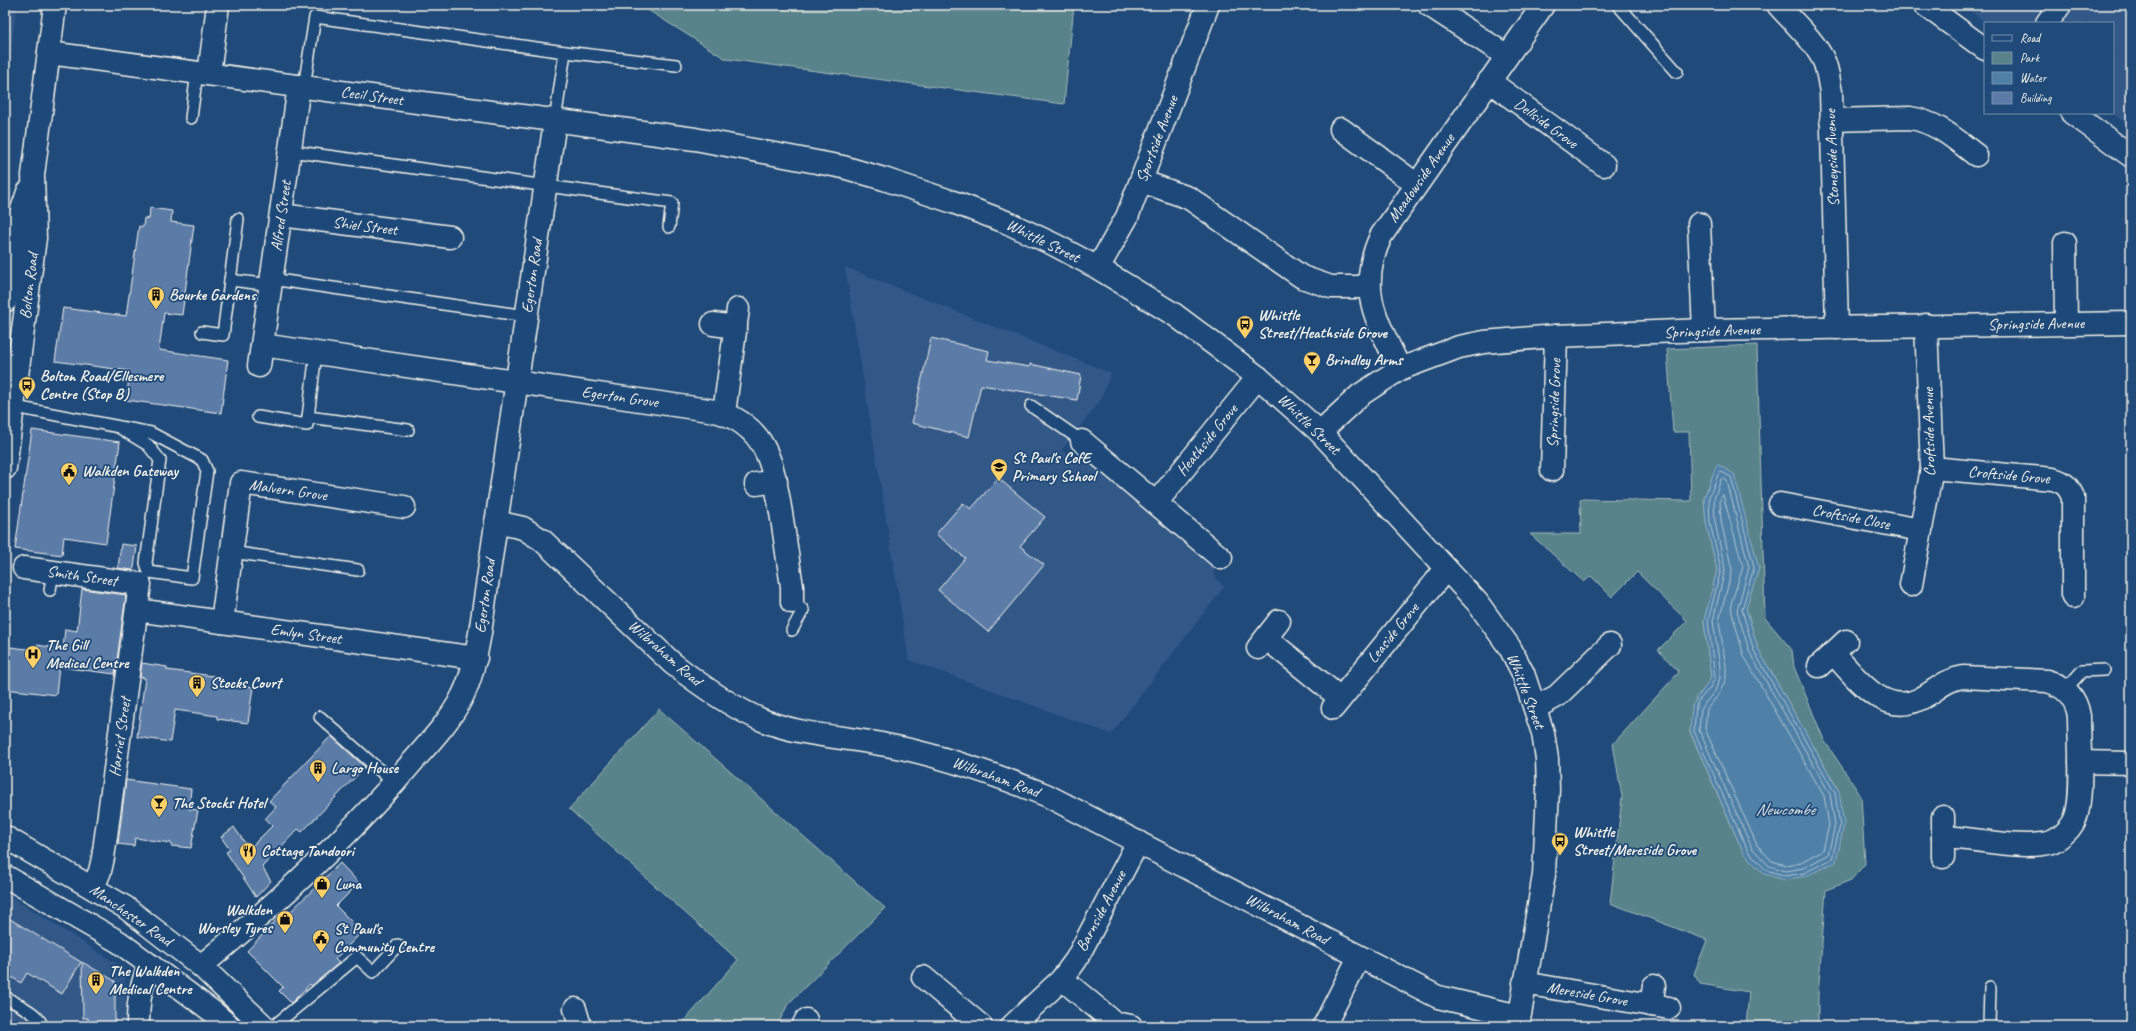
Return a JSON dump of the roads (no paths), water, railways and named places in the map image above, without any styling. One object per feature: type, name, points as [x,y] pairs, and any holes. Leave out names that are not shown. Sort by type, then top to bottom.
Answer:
[{"type":"street","name":"Bolton Road","points":[[5,468],[10,406],[35,238],[33,175],[54,5]]},
{"type":"street","points":[[203,73],[218,5]]},
{"type":"street","name":"Sportside Avenue","points":[[1098,268],[1118,236],[1141,181],[1208,5]]},
{"type":"street","points":[[1429,5],[1507,56]]},
{"type":"street","name":"Meadowside Avenue","points":[[1400,369],[1376,318],[1369,287],[1369,270],[1373,252],[1380,236],[1543,5]]},
{"type":"street","name":"Stoneyside Avenue","points":[[1778,5],[1815,48],[1824,61],[1831,92],[1837,328]]},
{"type":"street","points":[[1924,5],[1984,48]]},
{"type":"street","points":[[2048,22],[2060,5]]},
{"type":"street","name":"Cecil Street","points":[[49,53],[695,139]]},
{"type":"street","name":"Dellside Grove","points":[[1489,81],[1604,165]]},
{"type":"street","name":"Alfred Street","points":[[259,366],[290,151],[302,87]]},
{"type":"street","points":[[2073,114],[2131,156]]},
{"type":"street","points":[[1831,120],[1910,118],[1922,120],[1942,130],[1963,152]]},
{"type":"street","name":"Egerton Road","points":[[201,966],[327,852],[394,783],[451,716],[462,698],[476,658],[555,121]]},
{"type":"street","points":[[1341,129],[1416,184]]},
{"type":"street","name":"Whittle Street","points":[[695,139],[802,158],[884,179],[1006,222],[1055,245],[1098,268],[1174,315],[1258,376],[1320,432],[1477,602],[1510,648],[1523,673],[1535,708],[1543,733],[1547,759],[1547,836],[1544,875],[1524,983],[1519,1021]]},
{"type":"street","name":"Bolton Road","points":[[5,300],[15,230],[33,175]]},
{"type":"street","points":[[1141,181],[1189,198],[1302,277],[1331,287],[1369,287]]},
{"type":"street","name":"Shiel Street","points":[[281,215],[450,237]]},
{"type":"street","points":[[1694,233],[1704,330]]},
{"type":"street","points":[[2065,243],[2066,323]]},
{"type":"street","points":[[713,324],[737,318],[724,413]]},
{"type":"street","name":"Springside Avenue","points":[[1320,432],[1360,395],[1400,369],[1459,347],[1484,342],[1556,336],[1704,330],[1926,325],[2131,323]]},
{"type":"street","name":"Croftside Avenue","points":[[1911,585],[1932,468],[1926,325]]},
{"type":"street","name":"Springside Grove","points":[[1552,470],[1556,336]]},
{"type":"street","points":[[262,345],[516,382]]},
{"type":"street","name":"Heathside Grove","points":[[1156,503],[1258,376]]},
{"type":"street","name":"Egerton Grove","points":[[516,382],[724,413],[736,418],[746,425],[761,442],[769,455],[766,483],[792,586],[792,602]]},
{"type":"street","points":[[1082,441],[1221,558]]},
{"type":"street","name":"Croftside Grove","points":[[1932,468],[2053,479],[2066,485],[2073,497],[2073,597]]},
{"type":"street","name":"Malvern Grove","points":[[222,622],[241,483],[404,507]]},
{"type":"street","name":"Croftside Close","points":[[1780,504],[1921,530]]},
{"type":"street","name":"Wilbraham Road","points":[[496,522],[523,528],[542,540],[677,667],[692,679],[750,714],[767,722],[785,727],[887,745],[947,760],[996,775],[1046,795],[1438,997],[1519,1021]]},
{"type":"street","name":"Smith Street","points":[[24,568],[52,581],[144,578]]},
{"type":"street","name":"Leaside Grove","points":[[1268,636],[1336,703],[1446,568]]},
{"type":"street","name":"Harriet Street","points":[[93,888],[100,871],[103,858],[137,610],[144,578]]},
{"type":"street","name":"Emlyn Street","points":[[137,610],[476,658]]},
{"type":"street","points":[[1535,708],[1557,696],[1610,645]]},
{"type":"street","points":[[1832,653],[1877,697],[1898,704],[1911,703],[1921,699],[1950,679],[1962,677],[2047,681],[2057,684],[2065,690],[2077,707],[2080,762],[2077,814],[2067,830],[2053,842],[2043,844],[2001,844],[1971,838],[1943,837]]},
{"type":"street","points":[[2080,762],[2131,763]]},
{"type":"street","name":"Manchester Road","points":[[6,834],[125,908],[201,966],[264,1026]]},
{"type":"street","name":"Barnside Avenue","points":[[1012,1026],[1062,979],[1076,960],[1138,842]]},
{"type":"street","name":"Manchester Road","points":[[5,876],[103,932],[150,965],[229,1026]]},
{"type":"street","points":[[1324,1026],[1359,957]]},
{"type":"street","points":[[138,1026],[140,990],[150,965]]},
{"type":"street","points":[[923,977],[981,1026]]},
{"type":"street","points":[[1062,979],[1115,1023],[1131,1026]]},
{"type":"street","name":"Mereside Grove","points":[[1524,983],[1658,1000]]},
{"type":"lane","points":[[1618,5],[1677,72]]},
{"type":"lane","points":[[302,87],[315,17],[565,52],[676,65]]},
{"type":"lane","points":[[555,121],[565,52]]},
{"type":"lane","points":[[191,118],[203,73]]},
{"type":"lane","points":[[290,151],[545,187],[672,203],[669,227]]},
{"type":"lane","points":[[202,332],[223,335],[238,219]]},
{"type":"lane","points":[[230,280],[271,282],[526,316]]},
{"type":"lane","points":[[258,417],[307,425],[316,353]]},
{"type":"lane","points":[[10,406],[151,433],[202,460],[207,472],[192,578],[144,578],[160,460],[148,446],[120,428]]},
{"type":"lane","points":[[1032,406],[1082,441]]},
{"type":"lane","points":[[308,417],[408,430]]},
{"type":"lane","points":[[231,552],[358,570]]},
{"type":"lane","points":[[792,602],[803,610],[792,630]]},
{"type":"lane","points":[[2065,690],[2082,671],[2104,670]]},
{"type":"lane","points":[[320,717],[394,783]]},
{"type":"lane","points":[[274,1026],[357,957],[373,972],[398,945]]},
{"type":"lane","points":[[1989,1026],[1990,988]]},
{"type":"lane","points":[[5,997],[36,1017],[41,1021],[42,1026]]},
{"type":"water","name":"Newcombe","points":[[1717,464],[1734,474],[1759,568],[1746,608],[1758,649],[1839,791],[1844,825],[1836,862],[1806,876],[1785,880],[1764,874],[1744,854],[1690,731],[1692,706],[1711,678],[1704,621],[1717,570],[1706,523],[1704,498]]},
{"type":"place","name":"Bourke Gardens","points":[[156,310]]},
{"type":"place","name":"Whittle Street/Heathside Grove","points":[[1245,339]]},
{"type":"place","name":"Brindley Arms","points":[[1312,375]]},
{"type":"place","name":"Bolton Road/Ellesmere Centre (Stop B)","points":[[27,400]]},
{"type":"place","name":"St Paul's CofE Primary School","points":[[999,482]]},
{"type":"place","name":"Walkden Gateway","points":[[69,486]]},
{"type":"place","name":"The Gill Medical Centre","points":[[33,669]]},
{"type":"place","name":"Stocks Court","points":[[197,698]]},
{"type":"place","name":"Largo House","points":[[318,783]]},
{"type":"place","name":"The Stocks Hotel","points":[[159,818]]},
{"type":"place","name":"Whittle Street/Mereside Grove","points":[[1560,856]]},
{"type":"place","name":"Cottage Tandoori","points":[[248,866]]},
{"type":"place","name":"Luna","points":[[322,899]]},
{"type":"place","name":"Walkden Worsley Tyres","points":[[285,934]]},
{"type":"place","name":"St Paul's Community Centre","points":[[321,953]]},
{"type":"place","name":"The Walkden Medical Centre","points":[[96,995]]}]
